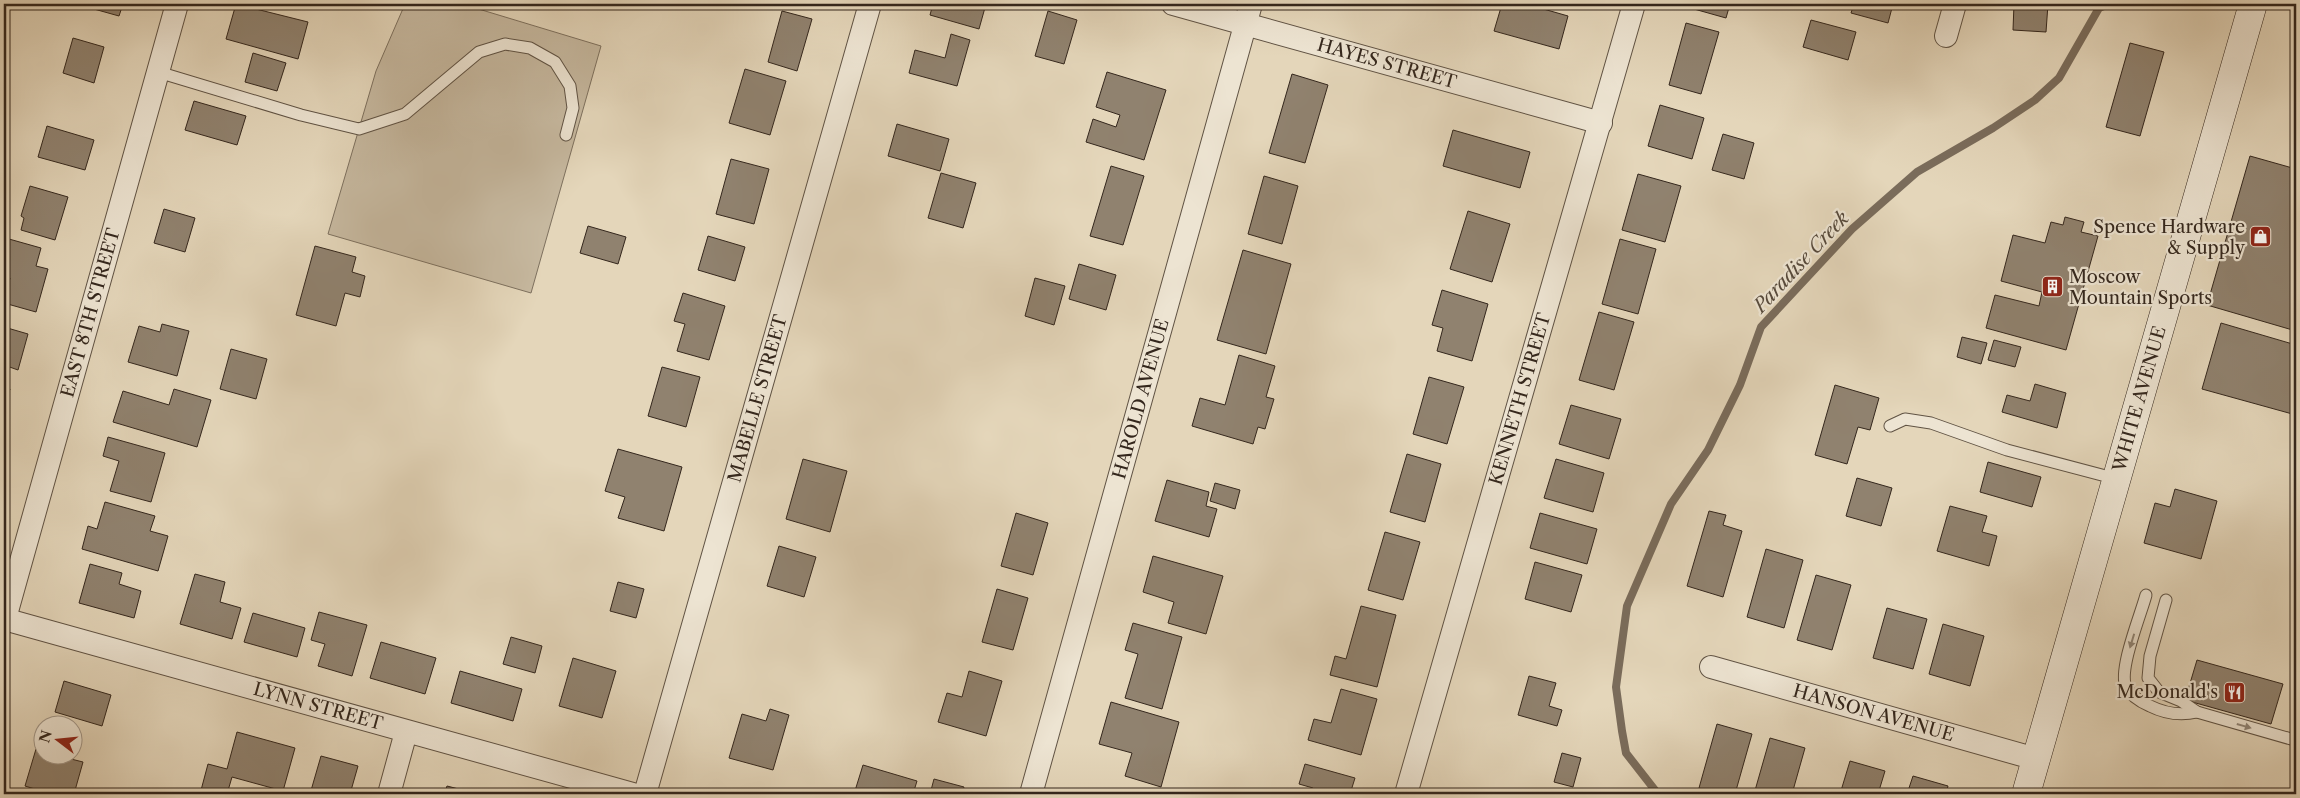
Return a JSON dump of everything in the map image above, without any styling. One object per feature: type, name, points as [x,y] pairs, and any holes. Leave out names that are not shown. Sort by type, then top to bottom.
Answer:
[{"type":"street","name":"EAST 8TH STREET","points":[[4,620],[177,4]]},
{"type":"street","name":"MABELLE STREET","points":[[645,794],[870,4]]},
{"type":"street","name":"HAYES STREET","points":[[1173,4],[1248,14],[1601,123]]},
{"type":"street","name":"KENNETH STREET","points":[[1406,794],[1634,4]]},
{"type":"street","points":[[1946,36],[1955,4]]},
{"type":"street","name":"WHITE AVENUE","points":[[2026,794],[2253,4]]},
{"type":"street","name":"HAROLD AVENUE","points":[[1031,794],[1248,14]]},
{"type":"street","name":"LYNN STREET","points":[[4,620],[633,794]]},
{"type":"street","name":"HANSON AVENUE","points":[[1711,667],[2036,759]]},
{"type":"street","points":[[388,794],[406,732]]},
{"type":"lane","points":[[158,72],[301,115],[359,129],[405,114],[479,52],[505,44],[530,48],[554,62],[570,86],[573,108],[566,135]]},
{"type":"lane","points":[[1890,426],[1905,419],[1931,423],[2007,450],[2117,479]]},
{"type":"lane","points":[[2146,595],[2124,666],[2126,686],[2139,701],[2158,710],[2181,716],[2197,712]]},
{"type":"lane","points":[[2166,600],[2150,656],[2148,678],[2159,692],[2181,701],[2197,712],[2291,739]]},
{"type":"shaded area","points":[[405,4],[462,4],[601,46],[531,293],[328,234],[376,71]]},
{"type":"building","points":[[76,4],[123,4],[119,16]]},
{"type":"building","points":[[236,4],[308,22],[298,59],[226,39]]},
{"type":"building","points":[[933,4],[986,4],[979,29],[930,15]]},
{"type":"building","points":[[1502,4],[1526,4],[1568,16],[1559,49],[1494,31]]},
{"type":"building","points":[[1696,4],[1730,4],[1726,18],[1694,9]]},
{"type":"building","points":[[1854,4],[1893,4],[1888,23],[1851,13]]},
{"type":"building","points":[[2014,4],[2048,4],[2046,32],[2013,30]]},
{"type":"building","points":[[782,11],[812,19],[797,71],[768,62]]},
{"type":"building","points":[[1048,11],[1077,20],[1064,64],[1035,56]]},
{"type":"building","points":[[1811,20],[1856,32],[1848,60],[1803,47]]},
{"type":"building","points":[[1686,23],[1719,32],[1701,94],[1669,85]]},
{"type":"building","points":[[951,34],[970,40],[957,86],[909,73],[915,50],[945,58]]},
{"type":"building","points":[[73,38],[104,47],[94,83],[63,73]]},
{"type":"building","points":[[2130,43],[2164,52],[2140,136],[2106,127]]},
{"type":"building","points":[[253,53],[286,63],[277,91],[245,82]]},
{"type":"building","points":[[745,69],[786,81],[770,135],[729,123]]},
{"type":"building","points":[[1107,72],[1166,90],[1144,160],[1086,142],[1093,119],[1116,127],[1120,115],[1096,107]]},
{"type":"building","points":[[1292,74],[1328,85],[1305,163],[1269,153]]},
{"type":"building","points":[[194,101],[246,116],[237,145],[185,130]]},
{"type":"building","points":[[1660,105],[1704,118],[1692,159],[1648,146]]},
{"type":"building","points":[[897,124],[949,139],[940,171],[888,156]]},
{"type":"building","points":[[47,126],[94,140],[85,170],[38,157]]},
{"type":"building","points":[[1453,130],[1530,152],[1520,188],[1443,166]]},
{"type":"building","points":[[1723,134],[1754,143],[1744,179],[1712,170]]},
{"type":"building","name":"Spence Hardware & Supply","points":[[2250,156],[2296,169],[2296,331],[2207,305]]},
{"type":"building","points":[[731,159],[769,169],[754,224],[716,214]]},
{"type":"building","points":[[1111,166],[1144,176],[1123,245],[1090,236]]},
{"type":"building","points":[[941,173],[976,183],[963,228],[928,218]]},
{"type":"building","points":[[1638,174],[1681,186],[1665,242],[1622,230]]},
{"type":"building","points":[[1264,176],[1298,186],[1282,244],[1248,234]]},
{"type":"building","points":[[30,186],[68,197],[55,240],[21,230],[24,218],[21,216]]},
{"type":"building","points":[[164,209],[195,218],[185,252],[154,243]]},
{"type":"building","points":[[1468,211],[1510,224],[1492,282],[1450,269]]},
{"type":"building","name":"Moscow Mountain Sports","points":[[2065,217],[2084,222],[2081,232],[2098,236],[2066,350],[1986,328],[1995,295],[2039,306],[2042,292],[2001,281],[2013,235],[2045,243],[2051,222],[2063,225]]},
{"type":"building","points":[[588,226],[626,237],[618,264],[580,253]]},
{"type":"building","points":[[708,236],[745,247],[735,281],[698,270]]},
{"type":"building","points":[[9,239],[41,248],[36,266],[48,269],[36,312],[4,303],[10,278],[4,276],[4,256]]},
{"type":"building","points":[[1620,239],[1656,249],[1638,314],[1602,304]]},
{"type":"building","points":[[315,246],[356,257],[352,272],[365,276],[360,297],[345,293],[336,326],[296,315]]},
{"type":"building","points":[[1243,250],[1291,264],[1266,354],[1217,340]]},
{"type":"building","points":[[1079,264],[1116,275],[1106,310],[1069,299]]},
{"type":"building","points":[[1035,278],[1065,286],[1054,325],[1025,316]]},
{"type":"building","points":[[1442,290],[1488,304],[1472,361],[1437,351],[1443,328],[1432,325]]},
{"type":"building","points":[[683,293],[725,306],[709,360],[677,351],[685,324],[674,321]]},
{"type":"building","points":[[1599,312],[1634,322],[1614,390],[1579,380]]},
{"type":"building","points":[[2221,323],[2296,345],[2296,415],[2202,389]]},
{"type":"building","points":[[162,324],[189,331],[177,376],[128,362],[139,326],[160,332]]},
{"type":"building","points":[[4,327],[28,334],[18,370],[4,365]]},
{"type":"building","points":[[1962,337],[1987,343],[1981,364],[1957,357]]},
{"type":"building","points":[[1994,340],[2021,347],[2015,367],[1988,360]]},
{"type":"building","points":[[231,349],[267,359],[256,399],[220,389]]},
{"type":"building","points":[[1239,355],[1275,366],[1266,397],[1274,399],[1265,429],[1258,427],[1253,444],[1192,426],[1200,398],[1225,405]]},
{"type":"building","points":[[662,367],[700,377],[686,427],[648,416]]},
{"type":"building","points":[[1429,377],[1464,387],[1447,444],[1413,434]]},
{"type":"building","points":[[2035,384],[2066,393],[2057,428],[2002,412],[2007,395],[2030,401]]},
{"type":"building","points":[[1835,385],[1879,398],[1870,430],[1858,427],[1847,464],[1815,455]]},
{"type":"building","points":[[4,387],[10,389],[4,407]]},
{"type":"building","points":[[174,389],[211,400],[197,447],[113,422],[123,391],[169,405]]},
{"type":"building","points":[[1571,405],[1621,419],[1609,459],[1559,444]]},
{"type":"building","points":[[108,437],[165,453],[151,502],[110,491],[119,461],[103,456]]},
{"type":"building","points":[[618,449],[682,467],[664,531],[618,518],[625,497],[605,491]]},
{"type":"building","points":[[1407,454],[1441,464],[1425,522],[1390,512]]},
{"type":"building","points":[[803,459],[847,471],[830,532],[786,519]]},
{"type":"building","points":[[1556,459],[1604,473],[1593,512],[1544,498]]},
{"type":"building","points":[[1988,462],[2041,477],[2032,507],[1980,492]]},
{"type":"building","points":[[1857,478],[1892,488],[1881,526],[1846,516]]},
{"type":"building","points":[[1167,480],[1209,492],[1206,506],[1217,509],[1209,537],[1155,521]]},
{"type":"building","points":[[1215,483],[1240,490],[1235,509],[1210,501]]},
{"type":"building","points":[[2175,489],[2217,501],[2201,559],[2144,543],[2155,503],[2170,507]]},
{"type":"building","points":[[105,502],[155,516],[150,531],[168,536],[158,571],[82,549],[88,526],[97,529]]},
{"type":"building","points":[[1950,506],[1987,516],[1982,532],[1997,536],[1989,566],[1937,551]]},
{"type":"building","points":[[1709,511],[1726,515],[1723,525],[1742,531],[1723,597],[1687,586]]},
{"type":"building","points":[[1016,513],[1048,523],[1033,575],[1001,566]]},
{"type":"building","points":[[1540,513],[1597,529],[1587,564],[1530,548]]},
{"type":"building","points":[[1385,532],[1420,542],[1403,600],[1368,590]]},
{"type":"building","points":[[779,546],[816,557],[804,597],[767,586]]},
{"type":"building","points":[[1766,549],[1803,560],[1784,628],[1747,617]]},
{"type":"building","points":[[1153,556],[1223,576],[1206,634],[1168,623],[1174,602],[1143,592]]},
{"type":"building","points":[[1535,562],[1582,575],[1571,612],[1525,599]]},
{"type":"building","points":[[90,564],[122,573],[119,584],[141,591],[134,618],[79,603]]},
{"type":"building","points":[[195,574],[225,582],[220,602],[241,608],[232,639],[180,624]]},
{"type":"building","points":[[1816,575],[1851,585],[1832,650],[1797,640]]},
{"type":"building","points":[[618,582],[644,589],[636,618],[610,611]]},
{"type":"building","points":[[997,589],[1028,598],[1013,650],[982,642]]},
{"type":"building","points":[[1361,606],[1396,615],[1377,687],[1330,675],[1335,656],[1346,659]]},
{"type":"building","points":[[1887,608],[1927,619],[1913,669],[1873,658]]},
{"type":"building","points":[[319,612],[367,625],[352,676],[318,666],[325,644],[311,640]]},
{"type":"building","points":[[253,613],[305,628],[297,657],[244,642]]},
{"type":"building","points":[[1133,623],[1182,637],[1162,709],[1125,698],[1138,654],[1125,650]]},
{"type":"building","points":[[1943,624],[1984,636],[1970,686],[1929,674]]},
{"type":"building","points":[[511,637],[542,646],[535,673],[503,664]]},
{"type":"building","points":[[381,642],[436,658],[425,694],[370,678]]},
{"type":"building","points":[[573,658],[616,671],[602,718],[559,706]]},
{"type":"building","name":"McDonald's","points":[[2197,660],[2283,684],[2271,724],[2185,700]]},
{"type":"building","points":[[460,671],[522,689],[513,721],[451,703]]},
{"type":"building","points":[[969,671],[1002,681],[986,736],[938,722],[947,693],[962,697]]},
{"type":"building","points":[[1529,676],[1556,683],[1549,706],[1562,710],[1557,726],[1518,715]]},
{"type":"building","points":[[64,681],[111,695],[102,726],[82,720],[82,716],[68,716],[55,712]]},
{"type":"building","points":[[1341,689],[1377,699],[1361,755],[1308,740],[1314,719],[1331,723]]},
{"type":"building","points":[[1111,702],[1179,722],[1161,787],[1125,776],[1132,753],[1099,744]]},
{"type":"building","points":[[770,709],[789,715],[773,770],[729,758],[742,714],[766,721]]},
{"type":"building","points":[[1717,724],[1752,734],[1735,794],[1720,794],[1699,788]]},
{"type":"building","points":[[237,732],[295,748],[283,791],[232,777],[227,794],[200,794],[208,764],[227,769]]},
{"type":"building","points":[[1770,738],[1805,748],[1792,794],[1754,794]]},
{"type":"building","points":[[1562,753],[1581,758],[1573,787],[1554,782]]},
{"type":"building","points":[[321,756],[358,766],[350,794],[310,794]]},
{"type":"building","points":[[1850,761],[1885,771],[1878,794],[1840,794]]},
{"type":"building","points":[[32,762],[32,766],[82,766],[74,794],[36,794],[38,790],[25,786]]},
{"type":"building","points":[[1305,764],[1355,778],[1350,794],[1311,794],[1313,788],[1299,784]]},
{"type":"building","points":[[863,765],[917,781],[913,794],[854,794]]},
{"type":"building","points":[[1913,776],[1948,786],[1946,794],[1907,794]]},
{"type":"building","points":[[934,779],[964,787],[962,794],[930,794]]},
{"type":"building","points":[[447,786],[478,794],[444,794]]},
{"type":"waterway","name":"Paradise Creek","points":[[1658,794],[1626,753],[1622,731],[1616,687],[1627,606],[1671,504],[1708,450],[1740,385],[1761,327],[1852,229],[1917,172],[1993,128],[2035,100],[2059,78],[2099,8],[2108,4]]},
{"type":"place","name":"Spence Hardware & Supply","points":[[2261,237]]},
{"type":"place","name":"Moscow Mountain Sports","points":[[2053,287]]},
{"type":"place","name":"McDonald's","points":[[2234,692]]}]
